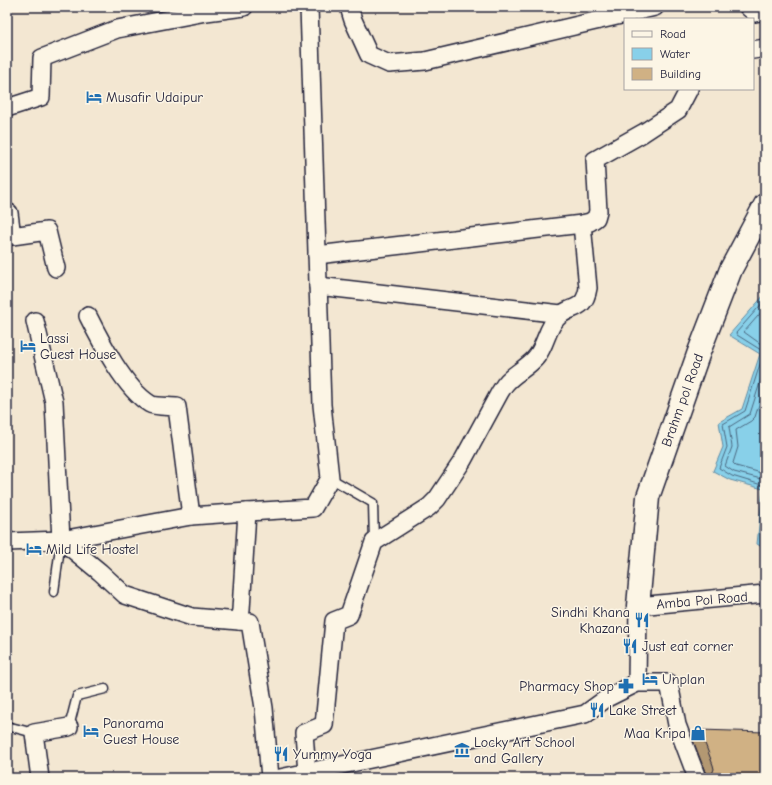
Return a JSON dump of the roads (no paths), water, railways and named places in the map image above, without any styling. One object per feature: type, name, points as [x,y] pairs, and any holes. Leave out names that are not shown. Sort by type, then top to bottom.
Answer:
[{"type":"street","points":[[7,108],[41,97],[42,58],[117,29],[206,12],[244,7]]},
{"type":"street","points":[[7,542],[61,540],[190,516],[313,508],[330,478],[322,405],[309,7]]},
{"type":"street","points":[[350,7],[352,20],[369,54],[389,64],[425,61],[655,7]]},
{"type":"street","points":[[748,7],[755,13],[765,12]]},
{"type":"street","points":[[754,50],[765,48]]},
{"type":"street","points":[[317,255],[590,222],[596,218],[598,211],[595,160],[643,133],[678,110],[688,90]]},
{"type":"street","name":"Brahm pol Road","points":[[638,606],[648,498],[699,352],[732,269],[765,205]]},
{"type":"street","points":[[7,212],[9,212],[12,236],[47,231],[56,268]]},
{"type":"street","points":[[307,773],[304,733],[324,725],[334,621],[349,615],[374,542],[429,507],[437,499],[463,460],[507,382],[532,362],[538,355],[552,324],[561,314],[583,303],[587,296],[588,288],[582,224]]},
{"type":"street","points":[[318,286],[561,314]]},
{"type":"street","points":[[88,316],[128,384],[151,405],[177,407],[190,516]]},
{"type":"street","points":[[35,321],[54,402],[61,540],[125,595],[192,617],[250,622],[264,708],[270,778]]},
{"type":"street","points":[[239,621],[247,512]]},
{"type":"street","name":"Amba Pol Road","points":[[638,606],[765,594]]},
{"type":"street","points":[[636,683],[638,606]]},
{"type":"street","points":[[285,778],[584,714],[608,698],[636,683],[669,683],[678,725],[697,778]]},
{"type":"street","points":[[40,778],[34,732],[69,727]]},
{"type":"lane","points":[[330,478],[373,503],[374,542]]},
{"type":"lane","points":[[54,592],[61,540]]},
{"type":"lane","points":[[69,727],[77,696],[105,689]]},
{"type":"lane","points":[[7,726],[34,732]]},
{"type":"water","points":[[765,294],[765,549],[757,544],[763,489],[730,480],[713,471],[723,447],[719,422],[742,409],[760,354],[729,335]]},
{"type":"place","name":"Musafir Udaipur","points":[[94,97]]},
{"type":"place","name":"Lassi Guest House","points":[[28,346]]},
{"type":"place","name":"Mild Life Hostel","points":[[34,549]]},
{"type":"place","name":"Sindhi Khana Khazana","points":[[642,620]]},
{"type":"place","name":"Just eat corner","points":[[630,646]]},
{"type":"place","name":"Unplan","points":[[650,679]]},
{"type":"place","name":"Pharmacy Shop","points":[[626,686]]},
{"type":"place","name":"Lake Street","points":[[597,710]]},
{"type":"place","name":"Panorama Guest House","points":[[91,731]]},
{"type":"place","name":"Maa Kripa","points":[[698,733]]},
{"type":"place","name":"Locky Art School and Gallery","points":[[462,750]]},
{"type":"place","name":"Yummy Yoga","points":[[281,754]]}]
